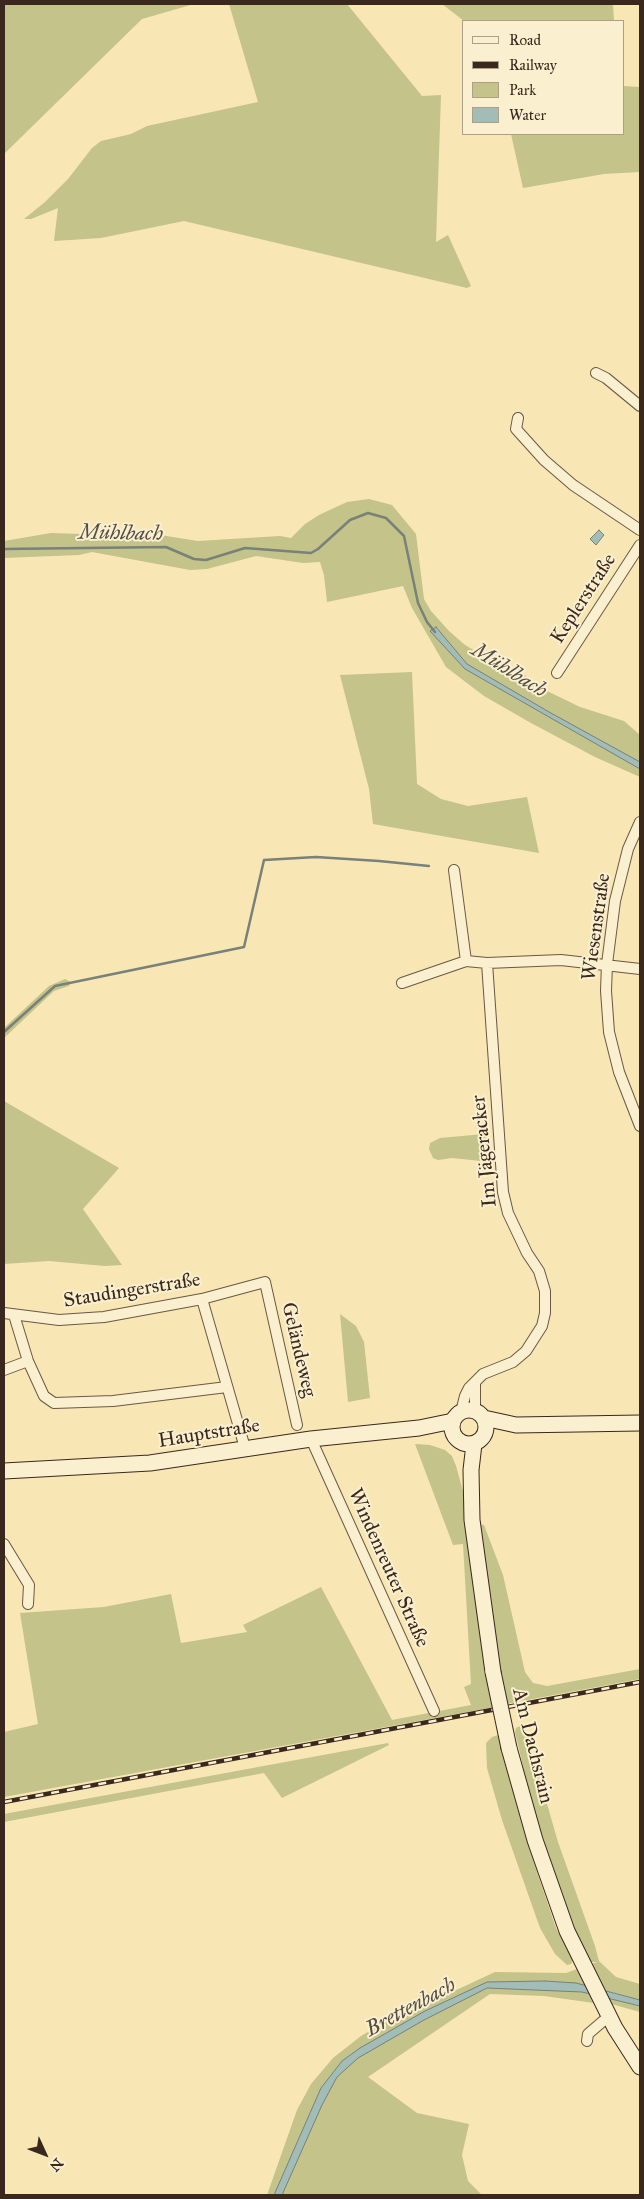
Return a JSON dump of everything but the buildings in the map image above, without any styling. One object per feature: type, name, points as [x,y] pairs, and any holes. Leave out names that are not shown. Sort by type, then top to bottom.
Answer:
[{"type":"street","points":[[596,373],[606,378],[640,406]]},
{"type":"street","points":[[518,418],[516,429],[544,460],[573,485],[640,530]]},
{"type":"street","name":"Keplerstraße","points":[[557,673],[640,545]]},
{"type":"street","name":"Wiesenstraße","points":[[640,822],[628,849],[616,897],[606,964],[609,1032],[623,1084],[640,1126]]},
{"type":"street","points":[[454,870],[466,961]]},
{"type":"street","points":[[402,983],[466,961],[487,963],[561,960],[640,969]]},
{"type":"street","name":"Im Jägeracker","points":[[468,1427],[475,1383],[483,1374],[512,1362],[526,1351],[542,1326],[545,1305],[545,1291],[539,1271],[527,1253],[508,1213],[503,1192],[487,963]]},
{"type":"street","name":"Staudingerstraße","points":[[9,1314],[59,1320],[104,1317],[202,1299],[265,1282]]},
{"type":"street","name":"Geländeweg","points":[[265,1282],[297,1425]]},
{"type":"street","points":[[202,1299],[245,1448]]},
{"type":"street","points":[[9,1314],[44,1396],[54,1403],[113,1401],[227,1387]]},
{"type":"street","points":[[4,1370],[28,1361]]},
{"type":"street","name":"Hauptstraße","points":[[4,1471],[150,1463],[311,1439],[419,1428],[640,1423]]},
{"type":"street","name":"Am Dachsrain","points":[[468,1427],[464,1460],[471,1470],[472,1520],[494,1672],[509,1748],[552,1893],[569,1936],[606,2009],[640,2066]]},
{"type":"street","name":"Windenreuter Straße","points":[[311,1439],[434,1712]]},
{"type":"street","points":[[4,1544],[29,1585],[28,1604]]},
{"type":"street","points":[[587,2041],[588,2034],[606,2009]]},
{"type":"green space","points":[[4,4],[194,4],[142,19],[4,154]]},
{"type":"green space","points":[[229,4],[347,4],[422,96],[441,95],[436,242],[448,235],[471,286],[467,288],[184,221],[101,238],[54,241],[58,208],[31,219],[24,219],[45,202],[68,179],[92,148],[101,141],[131,134],[147,126],[258,102]]},
{"type":"green space","points":[[442,4],[613,4],[614,20],[463,20]]},
{"type":"green space","points":[[624,86],[640,87],[640,172],[604,174],[523,188],[511,135],[624,135]]},
{"type":"green space","points":[[369,499],[392,505],[416,534],[424,599],[431,611],[449,631],[465,645],[494,662],[522,673],[547,691],[580,707],[624,721],[640,735],[640,777],[595,757],[531,723],[484,696],[446,667],[412,608],[403,586],[327,602],[324,575],[320,562],[303,563],[256,556],[207,569],[190,570],[92,552],[79,555],[4,558],[4,541],[51,533],[137,538],[154,534],[198,541],[280,536],[291,538],[305,524],[319,515],[347,502]]},
{"type":"green space","points":[[412,672],[417,784],[441,799],[468,806],[527,797],[539,853],[373,824],[369,789],[340,675]]},
{"type":"green space","points":[[65,979],[71,982],[69,986],[54,991],[4,1038],[4,1028],[49,986]]},
{"type":"green space","points":[[4,1101],[119,1168],[83,1209],[122,1265],[105,1266],[49,1261],[4,1264]]},
{"type":"green space","points":[[484,1134],[488,1139],[489,1156],[481,1161],[452,1158],[438,1160],[433,1158],[429,1149],[430,1143],[440,1138]]},
{"type":"green space","points":[[340,1314],[356,1326],[364,1342],[370,1398],[348,1402]]},
{"type":"green space","points":[[415,1444],[430,1445],[445,1450],[452,1456],[456,1466],[463,1491],[495,1707],[4,1797],[4,1732],[38,1724],[20,1613],[104,1607],[171,1594],[181,1643],[247,1632],[243,1625],[321,1587],[392,1720],[471,1705],[464,1687],[471,1684],[463,1544],[453,1545]]},
{"type":"green space","points":[[478,1524],[484,1525],[503,1575],[525,1672],[533,1683],[547,1686],[640,1669],[640,1679],[506,1704]]},
{"type":"green space","points":[[524,1724],[558,1842],[599,1961],[616,1977],[640,1984],[640,2000],[596,1988],[600,1996],[640,2006],[640,2012],[604,2002],[601,2004],[544,1996],[490,1994],[368,2077],[417,2113],[469,2124],[462,2155],[468,2181],[482,2195],[267,2195],[297,2110],[311,2084],[333,2058],[361,2036],[396,2016],[423,1993],[452,1992],[495,1972],[566,1973],[597,1962],[589,1962],[583,1956],[538,1831],[515,1732],[516,1728]]},
{"type":"green space","points":[[498,1735],[539,1878],[556,1928],[573,1960],[571,1964],[567,1965],[555,1954],[540,1928],[502,1820],[487,1768],[486,1743],[492,1737]]},
{"type":"green space","points":[[388,1743],[389,1745],[282,1798],[264,1773],[4,1822],[4,1814]]},
{"type":"water","points":[[599,530],[604,535],[596,545],[590,539]]},
{"type":"water","points":[[436,627],[467,664],[640,762],[640,769],[465,669],[430,631]]},
{"type":"water","points":[[545,1981],[576,1983],[640,2000],[640,2006],[582,1992],[487,1988],[424,2020],[358,2058],[337,2077],[322,2105],[282,2195],[274,2195],[321,2088],[342,2061],[360,2048],[425,2011],[487,1982]]},
{"type":"waterway","name":"Mühlbach","points":[[4,549],[166,547],[194,559],[206,560],[245,548],[311,553],[350,520],[368,513],[386,518],[404,536],[418,603],[427,622],[435,632]]},
{"type":"waterway","points":[[4,1032],[55,986],[244,947],[264,860],[316,857],[429,866]]},
{"type":"railway","points":[[4,1802],[640,1682]]},
{"type":"water label","name":"Brettenbach","points":[[411,2008]]}]
